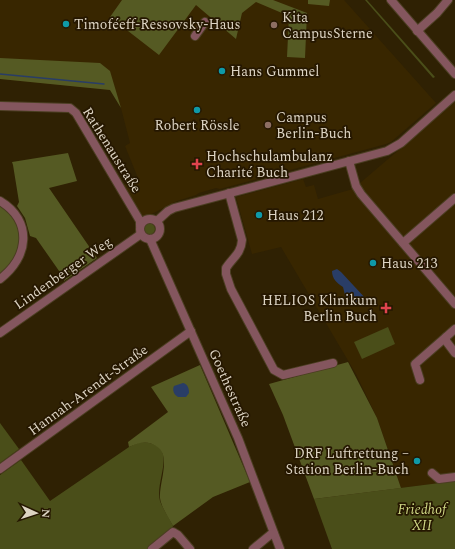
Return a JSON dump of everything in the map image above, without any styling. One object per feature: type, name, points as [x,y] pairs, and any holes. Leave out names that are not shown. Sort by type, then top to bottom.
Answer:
[{"type":"street","points":[[390,0],[455,74]]},
{"type":"street","points":[[417,31],[437,13],[448,0]]},
{"type":"street","points":[[195,36],[206,22]]},
{"type":"street","points":[[157,222],[168,211],[174,208],[395,148],[455,95]]},
{"type":"street","name":"Rathenaustraße","points":[[0,106],[70,108],[76,113],[141,222],[140,225]]},
{"type":"street","points":[[349,161],[356,186],[361,194],[455,304]]},
{"type":"street","points":[[229,193],[242,240],[242,248],[226,268],[226,274],[231,289],[274,370],[283,375],[333,363]]},
{"type":"street","points":[[404,243],[455,198]]},
{"type":"street","points":[[0,201],[16,215],[21,222],[24,238],[22,253],[18,261],[10,271],[0,278]]},
{"type":"street","points":[[148,219],[157,222],[160,226],[159,234],[156,238],[145,238],[141,234],[140,225],[144,220],[148,219]]},
{"type":"street","name":"Lindenberger Weg","points":[[0,333],[141,234]]},
{"type":"street","name":"Goethestraße","points":[[150,239],[238,438],[280,549]]},
{"type":"street","points":[[420,380],[414,364],[455,329]]},
{"type":"street","name":"Hannah-Arendt-Straße","points":[[0,469],[191,331]]},
{"type":"street","points":[[446,337],[446,341],[455,353]]},
{"type":"street","points":[[432,473],[439,479],[455,477]]},
{"type":"street","points":[[152,549],[173,532],[178,535],[190,549]]},
{"type":"street","points":[[253,549],[270,535],[274,534]]},
{"type":"shaded area","name":"Campus Berlin-Buch","points":[[0,0],[344,0],[436,103],[391,142],[386,144],[220,189],[216,188],[199,193],[177,201],[144,218],[123,185],[138,178],[125,146],[130,143],[121,108],[110,90],[0,79]]},
{"type":"shaded area","name":"HELIOS Klinikum Berlin Buch","points":[[455,102],[455,481],[401,488],[377,418],[356,374],[281,247],[252,254],[236,197],[303,179],[306,187],[314,185],[318,199],[353,189]]},
{"type":"green space","points":[[122,0],[273,0],[307,13],[305,58],[287,57],[289,16],[256,2],[242,13],[236,39],[196,5],[159,55],[110,17]]},
{"type":"green space","points":[[308,0],[330,0],[329,6],[308,4]]},
{"type":"green space","points":[[365,0],[367,0],[435,77],[433,78]]},
{"type":"green space","points":[[0,58],[100,63],[110,71],[121,108],[110,90],[0,79]]},
{"type":"green space","points":[[68,153],[77,181],[49,188],[97,258],[64,281],[64,278],[36,238],[30,236],[25,218],[17,206],[19,202],[12,162]]},
{"type":"green space","points":[[0,204],[12,215],[20,232],[20,241],[14,261],[0,274]]},
{"type":"green space","points":[[149,223],[153,225],[155,229],[153,233],[149,235],[145,233],[143,229],[145,225]]},
{"type":"green space","points":[[388,327],[395,344],[362,359],[354,342]]},
{"type":"green space","points":[[348,362],[377,418],[401,488],[314,499],[283,415],[269,384]]},
{"type":"green space","points":[[200,365],[250,482],[213,497],[173,526],[163,509],[160,498],[164,469],[161,450],[149,443],[139,443],[129,447],[128,442],[168,412],[151,387]]},
{"type":"green space","points":[[0,423],[19,449],[0,463]]},
{"type":"green space","points":[[140,442],[153,444],[160,448],[163,455],[164,463],[159,492],[160,501],[173,526],[170,533],[150,549],[0,549],[0,475],[21,460],[50,501],[129,447]]},
{"type":"green space","name":"Friedhof XII","points":[[455,481],[455,549],[332,549],[314,499]]},
{"type":"water","points":[[337,269],[367,300],[367,304],[362,305],[346,299],[343,287],[334,279],[333,276],[332,271]]},
{"type":"water","points":[[183,383],[187,386],[189,393],[186,397],[178,397],[175,395],[173,388],[174,386]]},
{"type":"waterway","points":[[0,74],[104,84]]},
{"type":"place","name":"Timoféeff-Ressovsky-Haus","points":[[66,24]]},
{"type":"place","name":"Kita CampusSterne","points":[[274,25]]},
{"type":"place","name":"Hans Gummel","points":[[222,71]]},
{"type":"place","name":"Robert Rössle","points":[[197,110]]},
{"type":"place","name":"Campus Berlin-Buch","points":[[268,125]]},
{"type":"place","name":"Hochschulambulanz Charité Buch","points":[[197,164]]},
{"type":"place","name":"Haus 212","points":[[259,215]]},
{"type":"place","name":"Haus 213","points":[[373,263]]},
{"type":"place","name":"HELIOS Klinikum Berlin Buch","points":[[386,308]]},
{"type":"place","name":"DRF Luftrettung – Station Berlin-Buch","points":[[417,461]]}]
